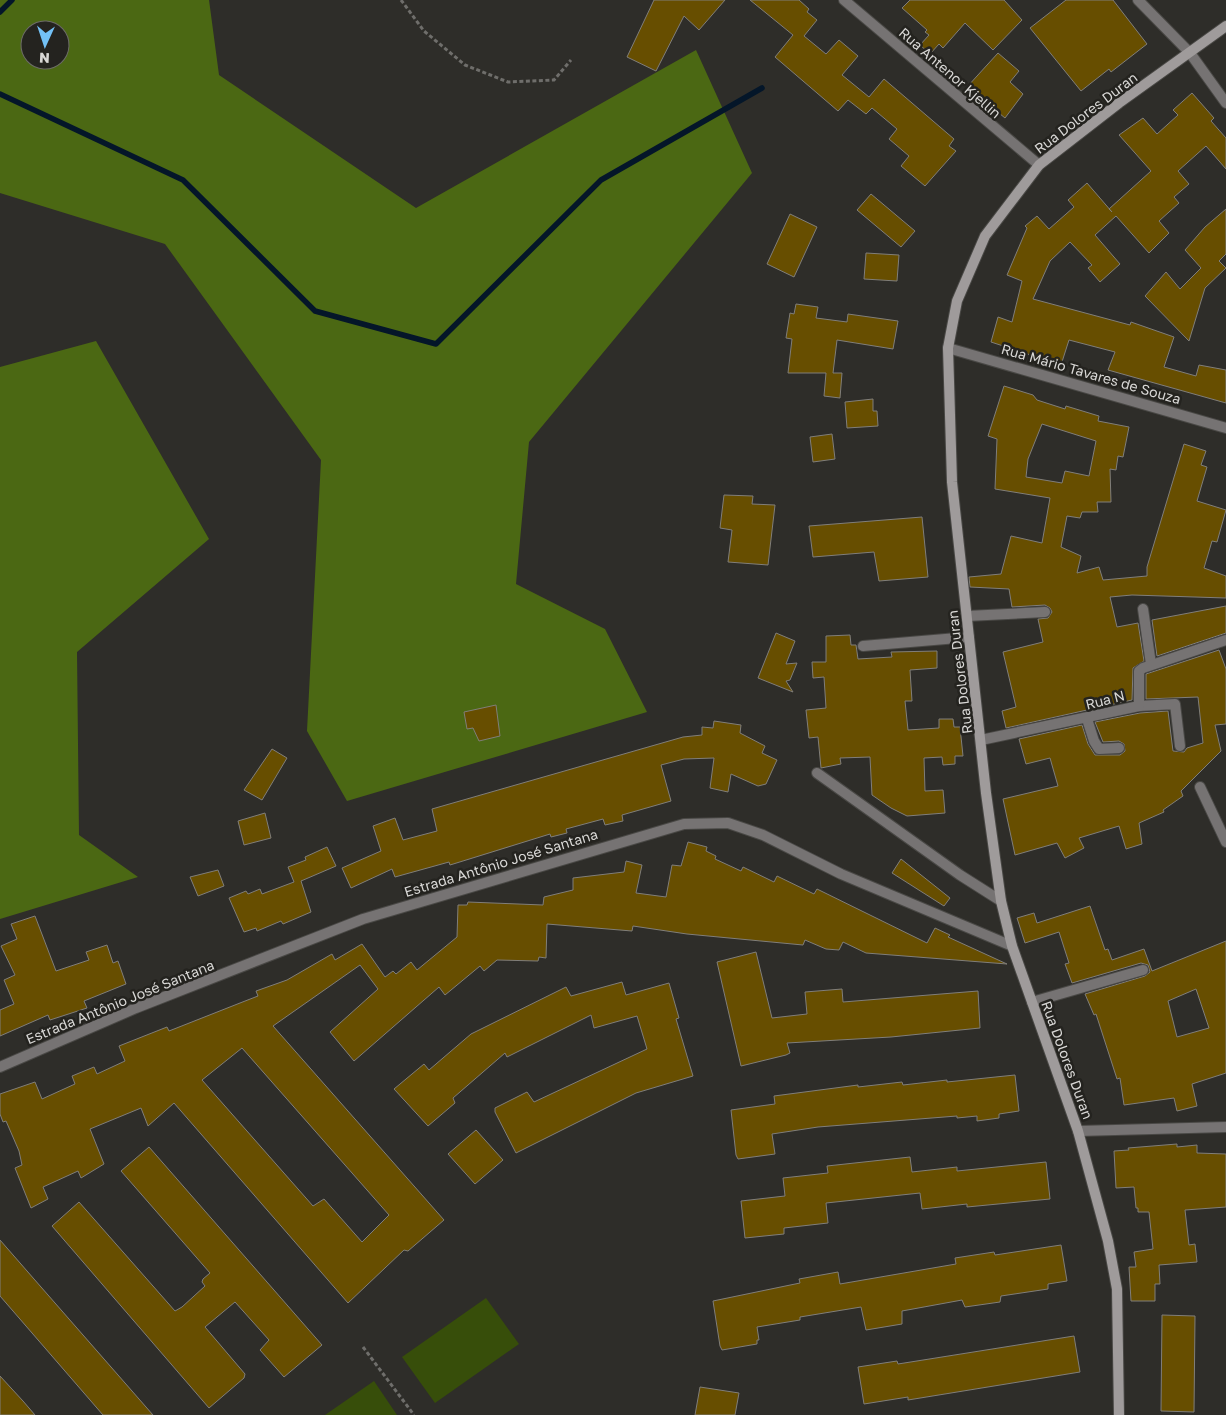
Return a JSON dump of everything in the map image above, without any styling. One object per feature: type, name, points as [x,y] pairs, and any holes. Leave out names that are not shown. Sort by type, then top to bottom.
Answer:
[{"type":"street","name":"Rua Antenor Kjellin","points":[[844,0],[1039,165]]},
{"type":"street","points":[[1138,0],[1190,53],[1226,103]]},
{"type":"street","name":"Rua Dolores Duran","points":[[1119,1415],[1117,1288],[1108,1240],[1078,1132],[1012,946],[1001,901],[952,482],[948,348],[957,301],[985,236],[1039,165],[1119,103],[1226,26]]},
{"type":"street","name":"Rua Mário Tavares de Souza","points":[[948,348],[1226,428]]},
{"type":"street","points":[[1143,609],[1151,664],[1226,640]]},
{"type":"street","points":[[967,616],[1045,612]]},
{"type":"street","points":[[863,646],[969,637]]},
{"type":"street","name":"Rua N","points":[[982,740],[1087,719],[1139,706],[1139,671],[1151,664]]},
{"type":"street","points":[[1139,706],[1175,704],[1180,746]]},
{"type":"street","points":[[1087,719],[1094,742],[1099,749],[1119,748]]},
{"type":"street","points":[[817,773],[960,875],[1001,901]]},
{"type":"street","points":[[1200,787],[1226,842]]},
{"type":"street","name":"Estrada Antônio José Santana","points":[[0,1067],[136,1008],[363,919],[684,824],[728,823],[763,835],[841,874],[1012,946]]},
{"type":"street","points":[[1032,1002],[1144,970]]},
{"type":"street","points":[[1078,1132],[1226,1127]]},
{"type":"path","points":[[401,0],[424,31],[465,64],[508,82],[554,80],[571,60]]},
{"type":"path","points":[[363,1347],[414,1415]]},
{"type":"green space","points":[[0,0],[209,0],[219,75],[416,208],[696,50],[752,173],[529,442],[516,584],[605,629],[647,712],[347,801],[307,731],[321,460],[165,244],[0,193]]},
{"type":"green space","points":[[96,341],[209,539],[77,652],[79,835],[138,877],[0,919],[0,367]]},
{"type":"green space","points":[[486,1298],[519,1344],[435,1403],[402,1357]]},
{"type":"green space","points":[[374,1381],[397,1415],[325,1415]]},
{"type":"building","points":[[654,0],[725,0],[699,30],[684,16],[656,71],[627,57]]},
{"type":"building","points":[[750,0],[799,0],[809,9],[807,12],[817,20],[804,36],[826,54],[839,40],[858,56],[842,75],[869,97],[884,79],[954,139],[949,146],[956,151],[925,186],[901,166],[909,156],[889,139],[897,129],[872,108],[866,114],[848,100],[838,111],[775,57],[793,35]]},
{"type":"building","points":[[910,0],[1004,0],[1022,20],[993,50],[965,23],[943,48],[939,44],[930,54],[920,45],[929,35],[925,32],[927,30],[902,8]]},
{"type":"building","points":[[1066,0],[1113,0],[1147,44],[1111,72],[1109,69],[1081,91],[1030,28]]},
{"type":"building","points":[[998,53],[1019,71],[1010,82],[1023,94],[1005,118],[967,87]]},
{"type":"building","points":[[1192,93],[1214,118],[1211,121],[1226,138],[1226,169],[1206,146],[1178,171],[1189,184],[1174,197],[1179,203],[1159,221],[1169,233],[1149,253],[1116,216],[1095,235],[1120,264],[1100,282],[1088,268],[1092,265],[1070,242],[1050,261],[1033,299],[1130,325],[1131,322],[1174,337],[1164,367],[1196,376],[1199,365],[1226,370],[1226,403],[1108,370],[1115,352],[1069,340],[1061,365],[991,342],[998,317],[1012,322],[1022,281],[1007,275],[1027,228],[1025,226],[1037,216],[1049,229],[1074,207],[1068,200],[1087,183],[1109,209],[1151,171],[1119,135],[1143,118],[1157,134],[1178,115],[1173,110]]},
{"type":"building","points":[[871,194],[915,231],[901,247],[857,210]]},
{"type":"building","points":[[1226,209],[1226,254],[1219,261],[1226,268],[1205,288],[1189,341],[1145,296],[1166,272],[1180,289],[1201,268],[1185,250],[1205,227]]},
{"type":"building","points":[[790,214],[817,227],[794,277],[767,264]]},
{"type":"building","points":[[866,253],[899,255],[897,281],[864,279]]},
{"type":"building","points":[[796,304],[818,307],[816,318],[847,322],[848,314],[898,321],[893,349],[837,340],[833,373],[842,373],[840,398],[824,396],[826,373],[788,373],[792,339],[786,338],[790,313],[794,314]]},
{"type":"building","points":[[1004,386],[1033,395],[1037,400],[1065,409],[1066,406],[1099,416],[1098,421],[1129,427],[1123,457],[1118,456],[1116,470],[1110,469],[1111,502],[1097,502],[1098,512],[1082,512],[1080,518],[1067,516],[1061,547],[1081,556],[1077,573],[1099,567],[1103,580],[1147,576],[1147,567],[1184,444],[1206,451],[1201,465],[1207,467],[1197,501],[1226,510],[1217,542],[1212,541],[1204,568],[1226,576],[1226,598],[1132,595],[1110,597],[1117,627],[1138,623],[1144,661],[1133,668],[1132,700],[1006,728],[1002,711],[1016,707],[1003,652],[1043,642],[1038,619],[1048,618],[1052,612],[1045,605],[1012,607],[1009,589],[970,587],[969,577],[1001,574],[1011,536],[1042,543],[1050,498],[995,489],[997,439],[988,436]],"holes":[[[1042,424],[1096,441],[1089,476],[1065,471],[1062,483],[1026,477],[1028,459]]]},
{"type":"building","points":[[873,399],[873,411],[877,411],[878,426],[847,428],[845,402]]},
{"type":"building","points":[[832,434],[835,459],[813,462],[810,437]]},
{"type":"building","points":[[724,495],[753,496],[752,504],[775,505],[768,565],[728,562],[732,530],[720,528]]},
{"type":"building","points":[[922,517],[928,577],[879,581],[874,552],[813,557],[809,526]]},
{"type":"building","points":[[1226,606],[1226,633],[1157,656],[1152,620]]},
{"type":"building","points":[[776,633],[795,641],[786,664],[797,663],[790,680],[786,681],[793,692],[758,678]]},
{"type":"building","points":[[850,635],[851,645],[856,645],[858,659],[892,657],[891,652],[937,651],[937,668],[910,670],[912,701],[905,701],[908,730],[939,728],[939,719],[953,719],[954,727],[960,727],[963,756],[955,756],[955,764],[943,765],[942,757],[924,758],[925,791],[943,790],[945,813],[907,816],[872,795],[870,757],[840,758],[841,764],[821,768],[818,737],[809,738],[806,710],[826,708],[824,677],[813,678],[812,662],[826,662],[826,636]]},
{"type":"building","points":[[1219,650],[1226,669],[1226,724],[1215,725],[1221,751],[1181,791],[1183,796],[1163,810],[1164,812],[1139,823],[1142,844],[1126,849],[1119,826],[1079,838],[1084,848],[1065,858],[1057,843],[1015,855],[1003,799],[1058,786],[1050,758],[1026,764],[1019,739],[1082,725],[1088,744],[1095,755],[1120,755],[1125,751],[1124,744],[1119,741],[1103,742],[1095,722],[1140,713],[1168,711],[1173,751],[1184,752],[1187,748],[1203,743],[1198,697],[1146,699],[1146,674]]},
{"type":"building","points":[[496,705],[500,736],[479,741],[473,728],[467,729],[464,712]]},
{"type":"building","points":[[714,721],[741,725],[740,733],[765,746],[762,753],[777,760],[766,784],[758,786],[731,774],[728,792],[710,788],[714,758],[684,759],[661,765],[671,801],[622,815],[623,821],[605,825],[603,819],[566,829],[567,833],[551,837],[550,834],[450,865],[449,862],[395,877],[392,869],[351,888],[342,868],[381,851],[373,826],[395,818],[403,840],[437,831],[432,809],[683,737],[702,735],[702,727],[713,728]]},
{"type":"building","points":[[272,749],[287,758],[262,800],[244,790]]},
{"type":"building","points":[[265,813],[271,838],[244,845],[238,821]]},
{"type":"building","points":[[688,842],[707,847],[706,851],[716,856],[715,859],[741,871],[743,867],[774,882],[777,876],[814,894],[817,889],[927,943],[935,928],[950,935],[948,937],[1007,964],[866,953],[843,942],[839,950],[826,949],[805,940],[803,945],[687,934],[633,926],[632,931],[547,924],[546,958],[539,957],[538,961],[497,960],[484,971],[480,966],[445,995],[439,987],[354,1061],[330,1032],[378,989],[360,965],[273,1026],[444,1220],[408,1251],[404,1250],[348,1303],[174,1103],[148,1126],[141,1108],[90,1129],[104,1164],[81,1178],[78,1171],[43,1187],[48,1199],[31,1208],[15,1168],[22,1165],[19,1151],[6,1121],[3,1122],[0,1114],[0,1094],[35,1082],[42,1099],[75,1084],[72,1076],[94,1067],[97,1074],[125,1061],[119,1046],[167,1027],[169,1031],[258,996],[256,991],[287,980],[332,954],[335,960],[362,944],[385,977],[393,971],[396,974],[411,962],[417,970],[457,937],[458,905],[467,905],[468,902],[543,905],[544,897],[573,890],[573,878],[624,872],[626,861],[642,865],[636,893],[666,897],[672,865],[681,866]],"holes":[[[242,1048],[389,1215],[362,1242],[324,1199],[313,1206],[202,1080]]]},
{"type":"building","points":[[327,847],[336,866],[301,881],[311,912],[283,924],[281,921],[257,931],[256,928],[244,932],[229,898],[246,891],[248,894],[260,889],[262,894],[294,882],[288,867],[306,860],[305,857]]},
{"type":"building","points":[[901,859],[950,898],[944,906],[892,873]]},
{"type":"building","points":[[218,870],[224,886],[198,896],[190,877]]},
{"type":"building","points":[[1090,906],[1105,950],[1108,949],[1112,960],[1144,949],[1152,971],[1226,941],[1226,1073],[1192,1084],[1197,1106],[1177,1111],[1174,1098],[1124,1105],[1120,1078],[1117,1079],[1096,1014],[1094,1015],[1085,994],[1145,976],[1150,972],[1148,965],[1141,963],[1072,983],[1065,964],[1069,963],[1059,932],[1025,943],[1017,918],[1034,913],[1037,923]],"holes":[[[1196,989],[1209,1028],[1177,1037],[1168,1001]]]},
{"type":"building","points":[[35,916],[56,971],[89,960],[86,952],[107,945],[113,963],[118,961],[126,984],[84,1001],[87,1008],[50,1020],[48,1015],[0,1036],[0,1010],[14,1004],[4,980],[15,975],[1,946],[17,939],[11,924]]},
{"type":"building","points":[[756,952],[772,1018],[807,1014],[805,992],[842,989],[843,1002],[978,991],[980,1028],[891,1037],[787,1043],[790,1053],[786,1055],[741,1066],[717,962]]},
{"type":"building","points":[[622,982],[626,995],[669,983],[679,1018],[676,1019],[693,1076],[636,1093],[516,1153],[495,1112],[495,1108],[527,1092],[534,1102],[647,1049],[637,1016],[594,1028],[591,1015],[507,1057],[505,1053],[453,1098],[455,1103],[428,1126],[394,1089],[424,1064],[429,1070],[471,1034],[566,987],[571,996]]},
{"type":"building","points":[[1015,1075],[1019,1111],[999,1114],[999,1118],[977,1121],[977,1116],[957,1118],[957,1116],[818,1127],[772,1134],[775,1154],[738,1159],[736,1155],[731,1110],[775,1104],[774,1096],[858,1085],[858,1087],[902,1082],[903,1085]]},
{"type":"building","points":[[476,1130],[503,1160],[475,1184],[448,1154]]},
{"type":"building","points":[[1177,1144],[1177,1147],[1197,1145],[1197,1153],[1226,1154],[1226,1207],[1185,1210],[1189,1245],[1195,1244],[1197,1262],[1159,1265],[1160,1284],[1155,1284],[1155,1301],[1131,1301],[1129,1267],[1136,1267],[1134,1252],[1153,1249],[1149,1212],[1138,1212],[1134,1187],[1116,1188],[1114,1151]]},
{"type":"building","points":[[149,1147],[322,1345],[284,1377],[260,1350],[269,1340],[235,1302],[205,1327],[245,1374],[244,1378],[209,1408],[52,1226],[79,1202],[175,1311],[182,1307],[205,1286],[202,1282],[203,1279],[210,1273],[121,1171]]},
{"type":"building","points":[[910,1157],[912,1172],[957,1167],[957,1171],[1046,1162],[1050,1199],[967,1207],[967,1204],[922,1209],[920,1193],[826,1203],[828,1223],[784,1228],[784,1234],[745,1238],[741,1201],[785,1196],[783,1178],[828,1173],[827,1166]]},
{"type":"building","points":[[0,1240],[153,1415],[103,1415],[0,1296]]},
{"type":"building","points":[[1061,1245],[1067,1281],[1048,1284],[1048,1289],[1001,1296],[1000,1302],[965,1307],[962,1300],[902,1311],[902,1324],[866,1330],[861,1307],[800,1317],[800,1320],[757,1327],[759,1340],[757,1340],[757,1344],[722,1350],[720,1346],[713,1301],[800,1283],[799,1279],[838,1272],[840,1284],[956,1264],[955,1258],[994,1252],[995,1255]]},
{"type":"building","points":[[1162,1315],[1195,1316],[1194,1412],[1161,1411]]},
{"type":"building","points":[[1074,1336],[1080,1372],[908,1400],[908,1397],[864,1404],[858,1367],[897,1361],[898,1364]]},
{"type":"building","points":[[0,1376],[23,1401],[35,1415],[0,1415]]},
{"type":"building","points":[[700,1387],[739,1393],[735,1415],[695,1415]]},
{"type":"waterway","points":[[0,12],[12,0]]},
{"type":"waterway","points":[[0,94],[183,180],[315,311],[436,344],[601,180],[762,88]]}]
